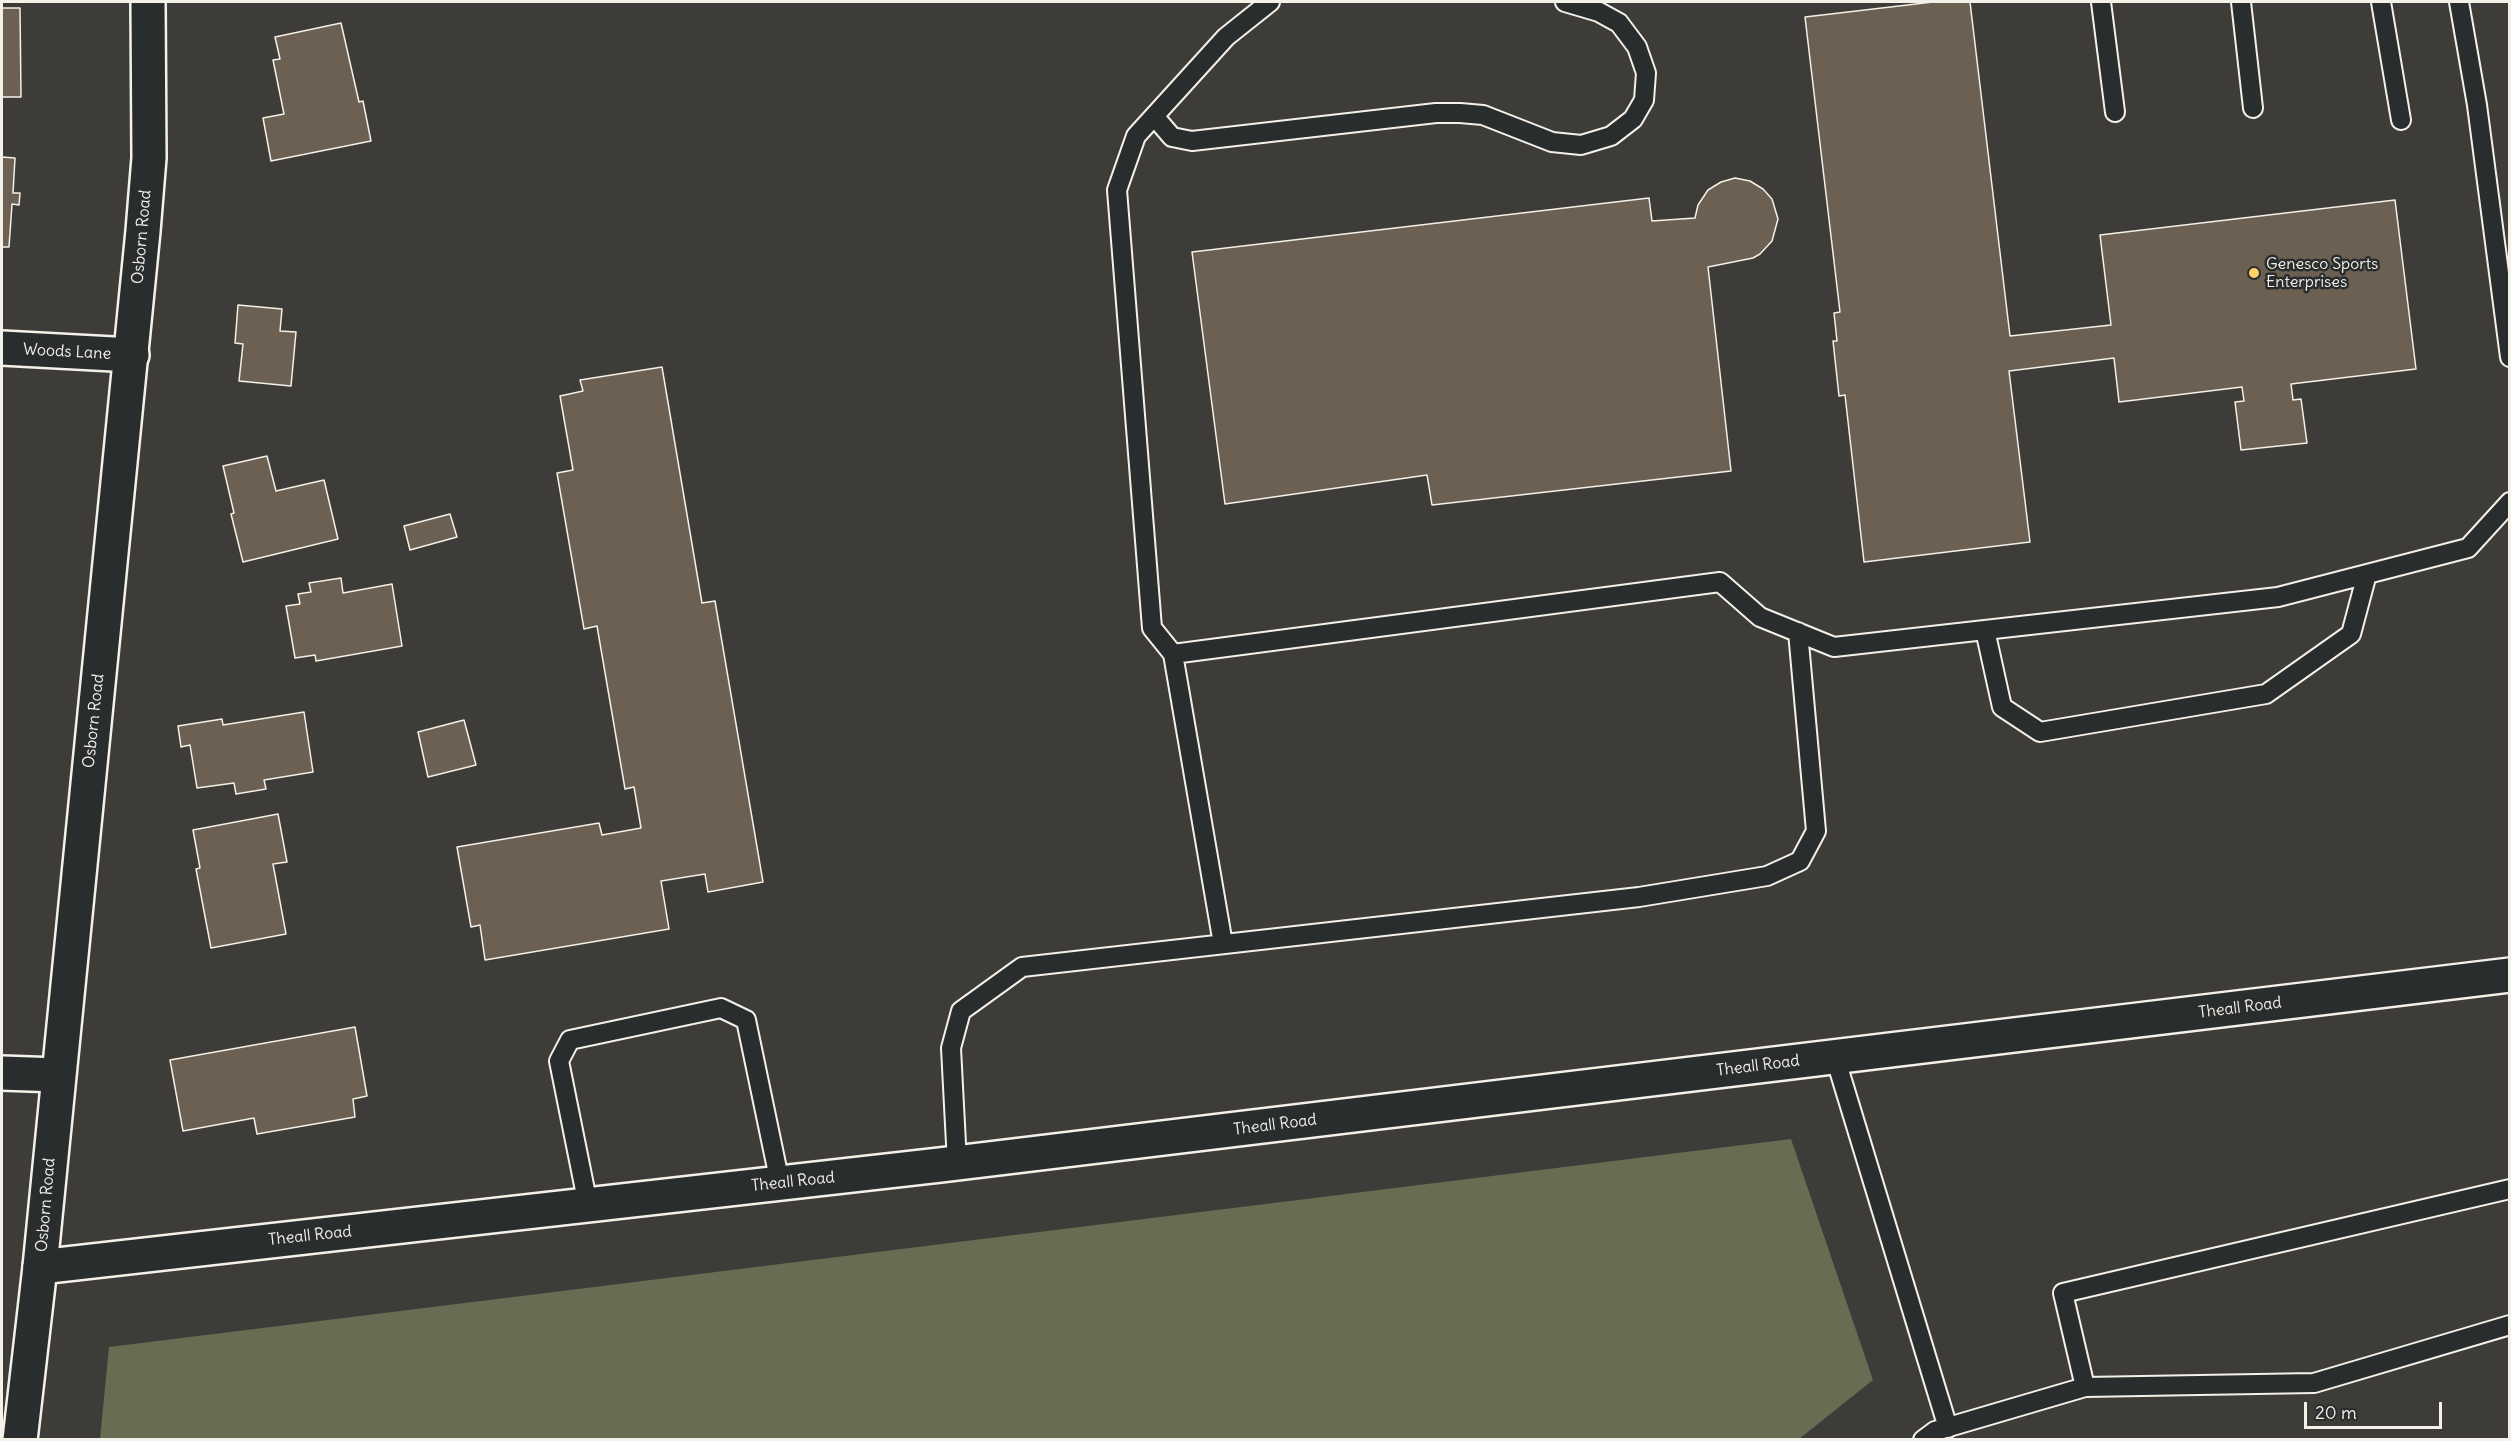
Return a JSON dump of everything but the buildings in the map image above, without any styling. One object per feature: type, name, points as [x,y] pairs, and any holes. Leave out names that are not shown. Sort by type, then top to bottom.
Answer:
[{"type":"street","name":"Osborn Road","points":[[20,1440],[40,1267],[132,355],[149,158],[148,2]]},
{"type":"street","name":"Woods Lane","points":[[2,348],[132,355]]},
{"type":"street","name":"Theall Road","points":[[40,1267],[780,1184],[2510,975]]},
{"type":"street","points":[[2,1073],[58,1076]]},
{"type":"lane","points":[[1223,944],[1173,654],[1152,628],[1117,190],[1136,136],[1226,37],[1270,2]]},
{"type":"lane","points":[[1154,116],[1172,137],[1192,141],[1436,113],[1461,113],[1483,115],[1552,142],[1581,145],[1611,136],[1633,119],[1644,100],[1646,73],[1637,47],[1619,23],[1599,12],[1565,2]]},
{"type":"lane","points":[[2101,2],[2115,112]]},
{"type":"lane","points":[[2241,2],[2253,108]]},
{"type":"lane","points":[[2381,2],[2401,120]]},
{"type":"lane","points":[[2459,2],[2477,105],[2510,357]]},
{"type":"lane","points":[[1173,654],[1720,582],[1760,616],[1834,647],[2278,597],[2468,548],[2510,502]]},
{"type":"lane","points":[[1985,630],[2002,707],[2040,732],[2266,694],[2351,634],[2367,574]]},
{"type":"lane","points":[[957,1163],[951,1048],[962,1011],[1022,967],[1639,897],[1767,876],[1800,861],[1816,831],[1798,633]]},
{"type":"lane","points":[[588,1205],[559,1060],[570,1040],[721,1008],[746,1020],[780,1184]]},
{"type":"lane","points":[[1835,1057],[1948,1428]]},
{"type":"lane","points":[[2085,1387],[2063,1293],[2510,1189]]},
{"type":"lane","points":[[1923,1440],[1935,1431],[2085,1387],[2314,1383],[2510,1325]]},
{"type":"green space","points":[[1791,1139],[1873,1380],[1799,1439],[100,1439],[109,1347]]},
{"type":"place","name":"Genesco Sports Enterprises","points":[[2254,273]]}]
